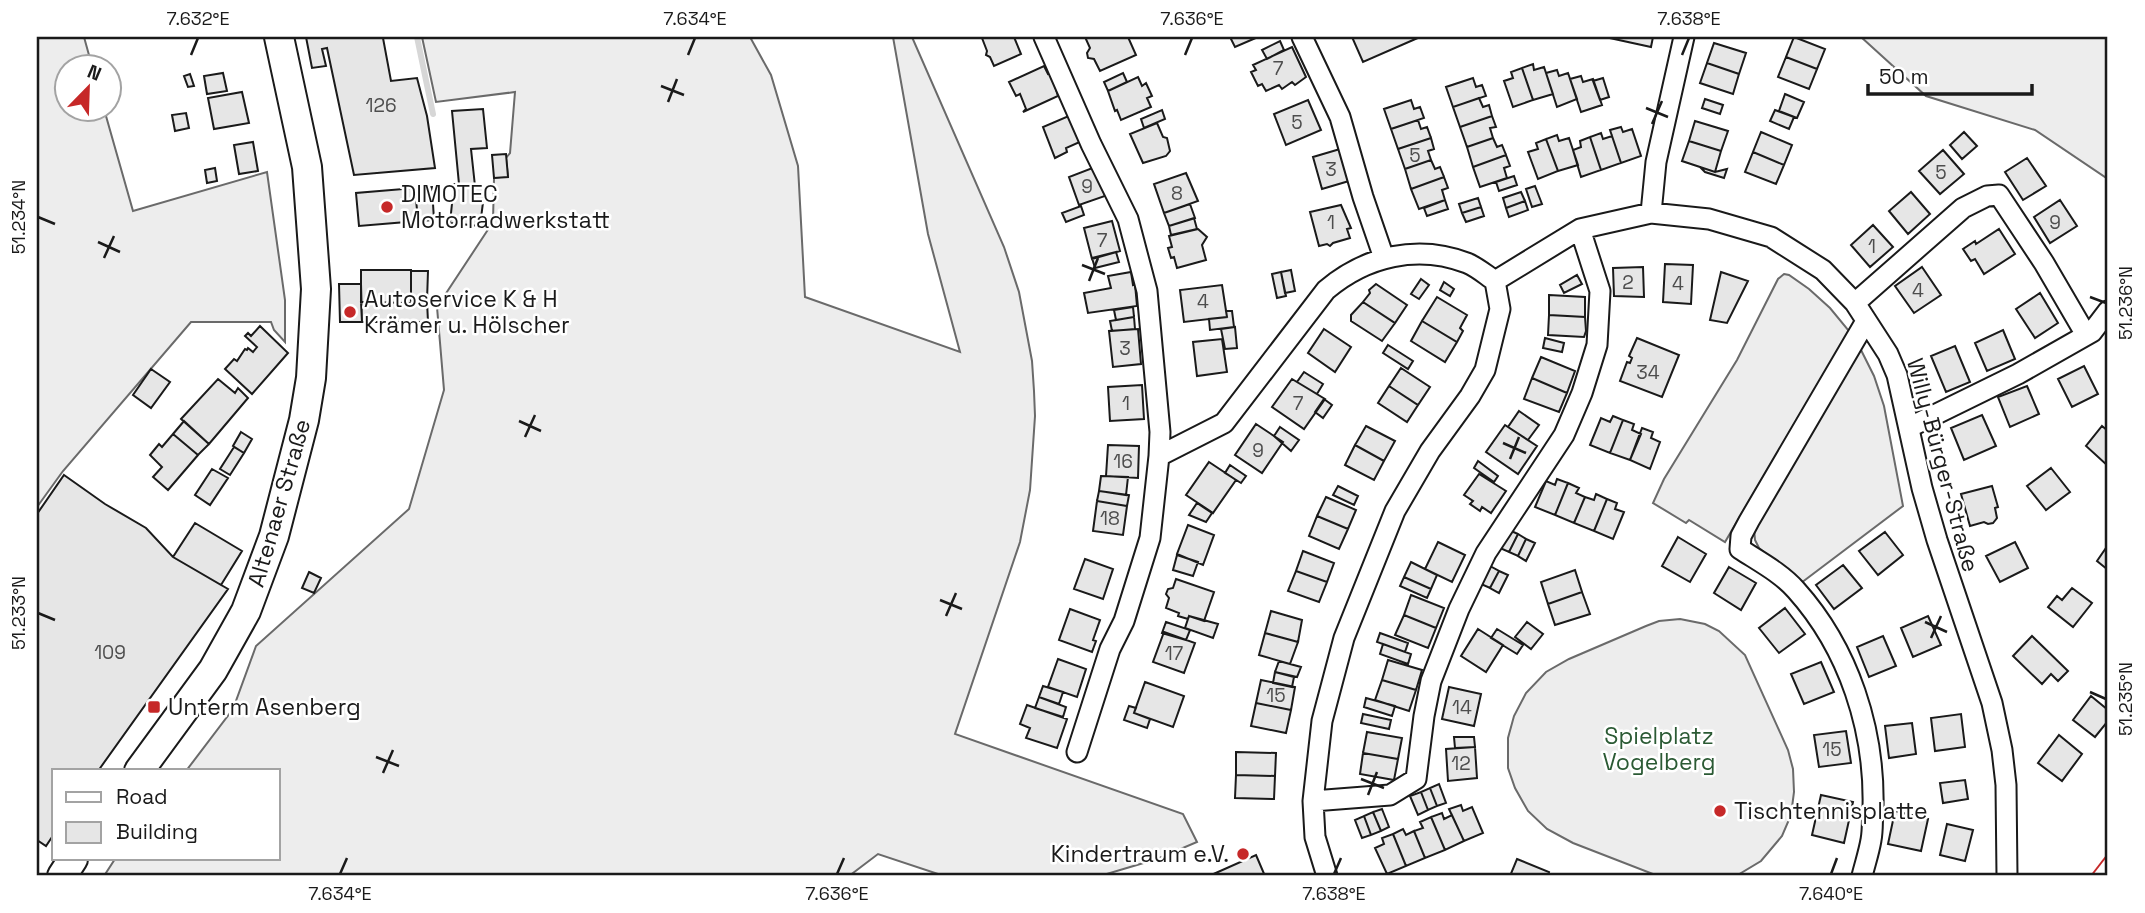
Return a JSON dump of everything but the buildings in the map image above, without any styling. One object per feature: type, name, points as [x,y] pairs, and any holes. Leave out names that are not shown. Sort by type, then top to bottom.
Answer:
[{"type":"main road","name":"Altenaer Straße","points":[[140,769],[214,670],[246,611],[281,514],[307,406],[316,289],[307,167],[279,37]]},
{"type":"main road","points":[[62,876],[72,860]]},
{"type":"street","points":[[1044,37],[1091,144],[1128,219],[1147,291],[1160,432],[1150,538],[1124,621],[1110,649],[1077,752]]},
{"type":"street","points":[[1302,37],[1340,117],[1384,258]]},
{"type":"street","points":[[1651,213],[1656,162],[1684,37]]},
{"type":"street","points":[[1855,303],[1963,208],[1987,196],[1998,195],[2044,263],[2086,335]]},
{"type":"street","name":"Willy-Bürger-Straße","points":[[1494,281],[1580,229],[1651,213],[1709,219],[1771,237],[1823,270],[1855,303],[1888,354],[1897,375],[1922,488],[1937,540],[1992,703],[2006,785],[2007,876]]},
{"type":"street","points":[[1312,801],[1390,795],[1416,779],[1431,681],[1459,609],[1486,552],[1564,435],[1582,393],[1597,345],[1600,290],[1580,229]]},
{"type":"street","points":[[1159,457],[1224,424],[1326,289],[1344,275],[1384,258],[1413,253],[1437,255],[1470,264],[1494,281],[1500,309],[1485,370],[1470,396],[1430,451],[1395,511],[1344,638],[1322,721],[1312,801],[1315,837],[1327,876]]},
{"type":"street","points":[[1910,427],[2018,374],[2086,335],[2097,327],[2108,311]]},
{"type":"street","points":[[1862,876],[1871,838],[1872,758],[1865,719],[1852,683],[1819,619],[1795,589],[1774,571],[1740,549],[1740,543],[1749,521],[1866,321]]},
{"type":"shaded area","points":[[37,37],[84,37],[88,52],[52,52],[52,122],[108,122],[133,211],[267,172],[285,300],[285,342],[274,330],[271,322],[191,322],[63,471],[37,507]]},
{"type":"shaded area","points":[[422,37],[750,37],[771,75],[798,166],[805,297],[960,352],[928,234],[893,37],[912,37],[1004,247],[1019,292],[1032,361],[1034,391],[1030,490],[1020,542],[955,734],[1183,814],[1197,842],[1157,859],[1100,876],[944,876],[878,854],[849,876],[104,876],[114,860],[280,860],[280,769],[188,769],[233,709],[256,646],[409,509],[444,390],[437,307],[493,222],[494,178],[508,176],[506,158],[510,153],[515,92],[436,102]]},
{"type":"shaded area","points":[[1861,37],[2108,37],[2108,179],[2035,130],[1926,96]]},
{"type":"shaded area","points":[[1784,274],[1809,289],[1830,308],[1849,331],[1725,542],[1689,520],[1686,523],[1653,503],[1664,479],[1737,360],[1778,279]]},
{"type":"shaded area","points":[[1860,348],[1874,376],[1884,406],[1903,506],[1801,583],[1759,548],[1754,528]]},
{"type":"shaded area","name":"Spielplatz Vogelberg","points":[[1680,619],[1705,624],[1719,631],[1745,655],[1788,750],[1793,769],[1791,815],[1782,836],[1761,861],[1736,876],[1658,876],[1573,843],[1547,829],[1528,811],[1508,768],[1508,738],[1514,716],[1526,693],[1546,672],[1569,659],[1646,626],[1659,621]]},
{"type":"waterway","points":[[417,37],[433,114]]},
{"type":"power","points":[[2091,876],[2108,854]]},
{"type":"place","name":"DIMOTEC Motorradwerkstatt","points":[[387,207]]},
{"type":"place","name":"Autoservice K & H Krämer u. Hölscher","points":[[350,312]]},
{"type":"place","name":"Unterm Asenberg","points":[[154,707]]},
{"type":"place","name":"Tischtennisplatte","points":[[1720,811]]},
{"type":"place","name":"Kindertraum e.V.","points":[[1243,854]]}]
